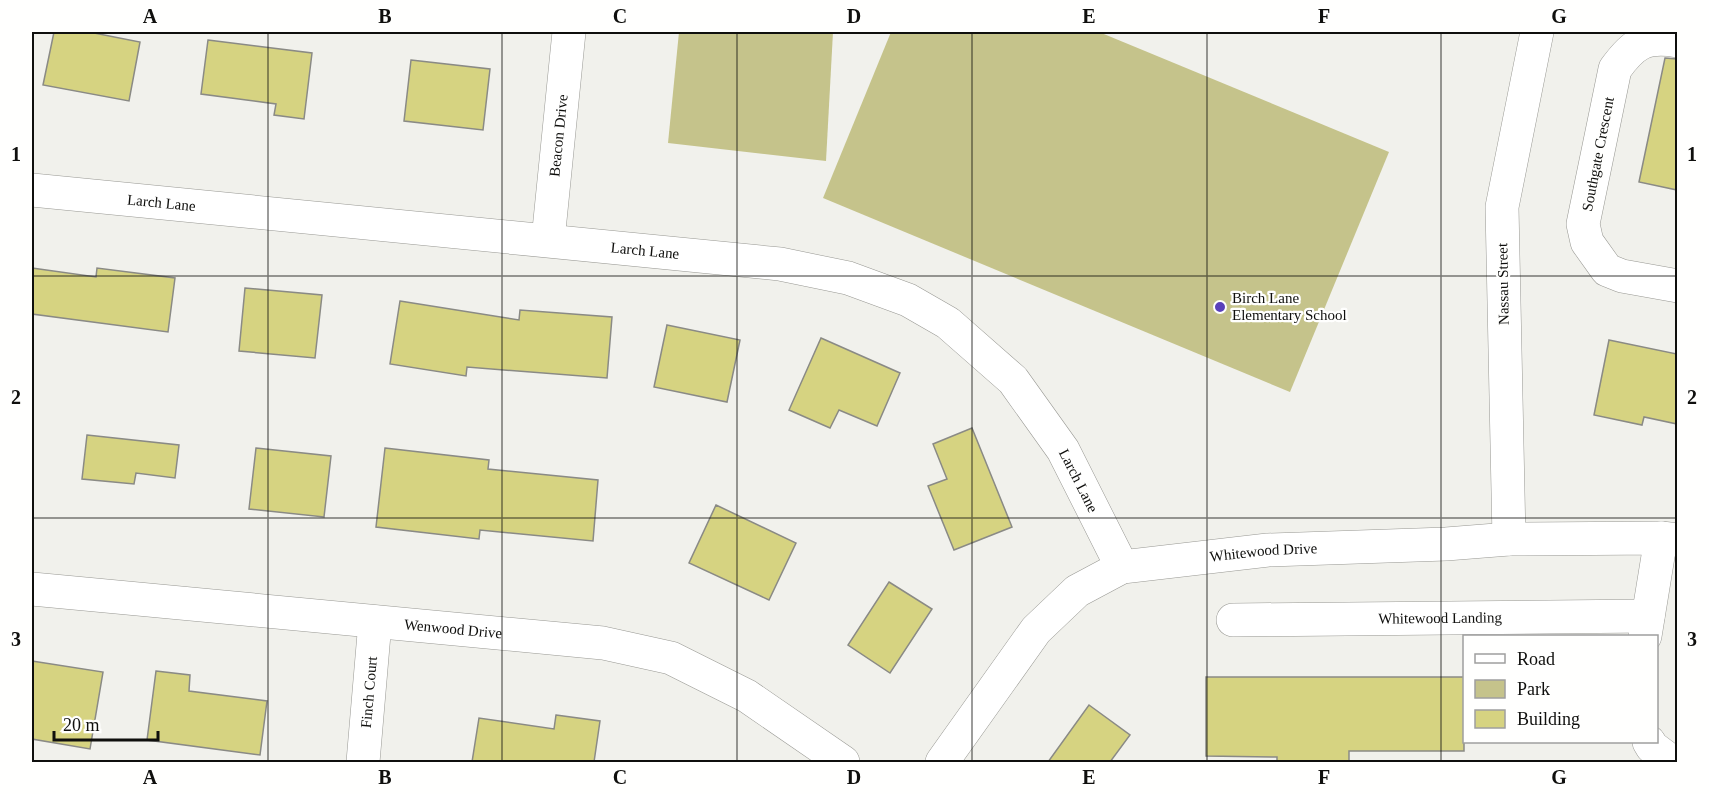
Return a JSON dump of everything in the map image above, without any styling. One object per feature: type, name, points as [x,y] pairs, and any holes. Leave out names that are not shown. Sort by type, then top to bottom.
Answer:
[{"type":"street","name":"Beacon Drive","points":[[548,240],[569,32]]},
{"type":"street","name":"Nassau Street","points":[[1509,539],[1502,207],[1537,32]]},
{"type":"street","name":"Southgate Crescent","points":[[1677,40],[1660,38],[1645,41],[1628,51],[1615,69],[1583,224],[1587,242],[1607,270],[1622,276],[1677,286]]},
{"type":"street","name":"Larch Lane","points":[[32,190],[780,264],[848,279],[908,300],[948,323],[1013,380],[1063,450],[1122,567]]},
{"type":"street","name":"Whitewood Drive","points":[[942,762],[1036,630],[1077,591],[1122,567],[1268,550],[1446,544],[1509,539],[1669,539]]},
{"type":"street","name":"Whitewood Landing","points":[[1233,621],[1647,626],[1669,539]]},
{"type":"street","name":"Wenwood Drive","points":[[32,589],[603,643],[671,658],[747,696],[843,762]]},
{"type":"street","name":"Finch Court","points":[[363,762],[375,622]]},
{"type":"street","points":[[1650,743],[1672,762]]},
{"type":"green space","points":[[679,32],[833,32],[826,161],[668,143]]},
{"type":"green space","points":[[891,32],[1099,32],[1389,152],[1290,392],[823,198]]},
{"type":"building","points":[[54,32],[89,32],[140,42],[129,101],[43,85]]},
{"type":"building","points":[[208,40],[312,53],[304,119],[274,115],[276,104],[201,94]]},
{"type":"building","points":[[1665,58],[1677,59],[1677,190],[1639,182]]},
{"type":"building","points":[[411,60],[490,69],[483,130],[404,121]]},
{"type":"building","points":[[32,268],[96,277],[97,268],[175,278],[168,332],[32,314]]},
{"type":"building","points":[[245,288],[322,295],[315,358],[239,351]]},
{"type":"building","points":[[400,301],[519,320],[520,310],[612,317],[607,378],[467,367],[466,376],[390,364]]},
{"type":"building","points":[[667,325],[740,340],[727,402],[654,387]]},
{"type":"building","points":[[821,338],[900,373],[877,426],[839,410],[830,428],[789,410]]},
{"type":"building","points":[[1609,340],[1677,354],[1677,424],[1644,417],[1642,425],[1594,415]]},
{"type":"building","points":[[972,428],[1012,527],[954,550],[928,486],[947,479],[933,444]]},
{"type":"building","points":[[87,435],[179,445],[175,478],[136,473],[134,484],[82,479]]},
{"type":"building","points":[[256,448],[331,456],[324,517],[249,509]]},
{"type":"building","points":[[385,448],[489,460],[488,469],[598,480],[593,541],[480,530],[479,539],[376,527]]},
{"type":"building","points":[[716,505],[796,543],[769,600],[689,563]]},
{"type":"building","points":[[889,582],[932,609],[890,673],[848,645]]},
{"type":"building","points":[[32,661],[103,672],[90,749],[32,739]]},
{"type":"building","points":[[156,671],[190,675],[189,691],[267,701],[260,755],[147,740]]},
{"type":"building","points":[[1206,677],[1463,677],[1464,751],[1349,751],[1349,762],[1277,762],[1277,757],[1206,756]]},
{"type":"building","points":[[1089,705],[1130,735],[1110,762],[1048,762]]},
{"type":"building","points":[[556,715],[600,721],[594,762],[472,762],[479,718],[554,729]]},
{"type":"place","name":"Birch Lane Elementary School","points":[[1220,307]]}]
